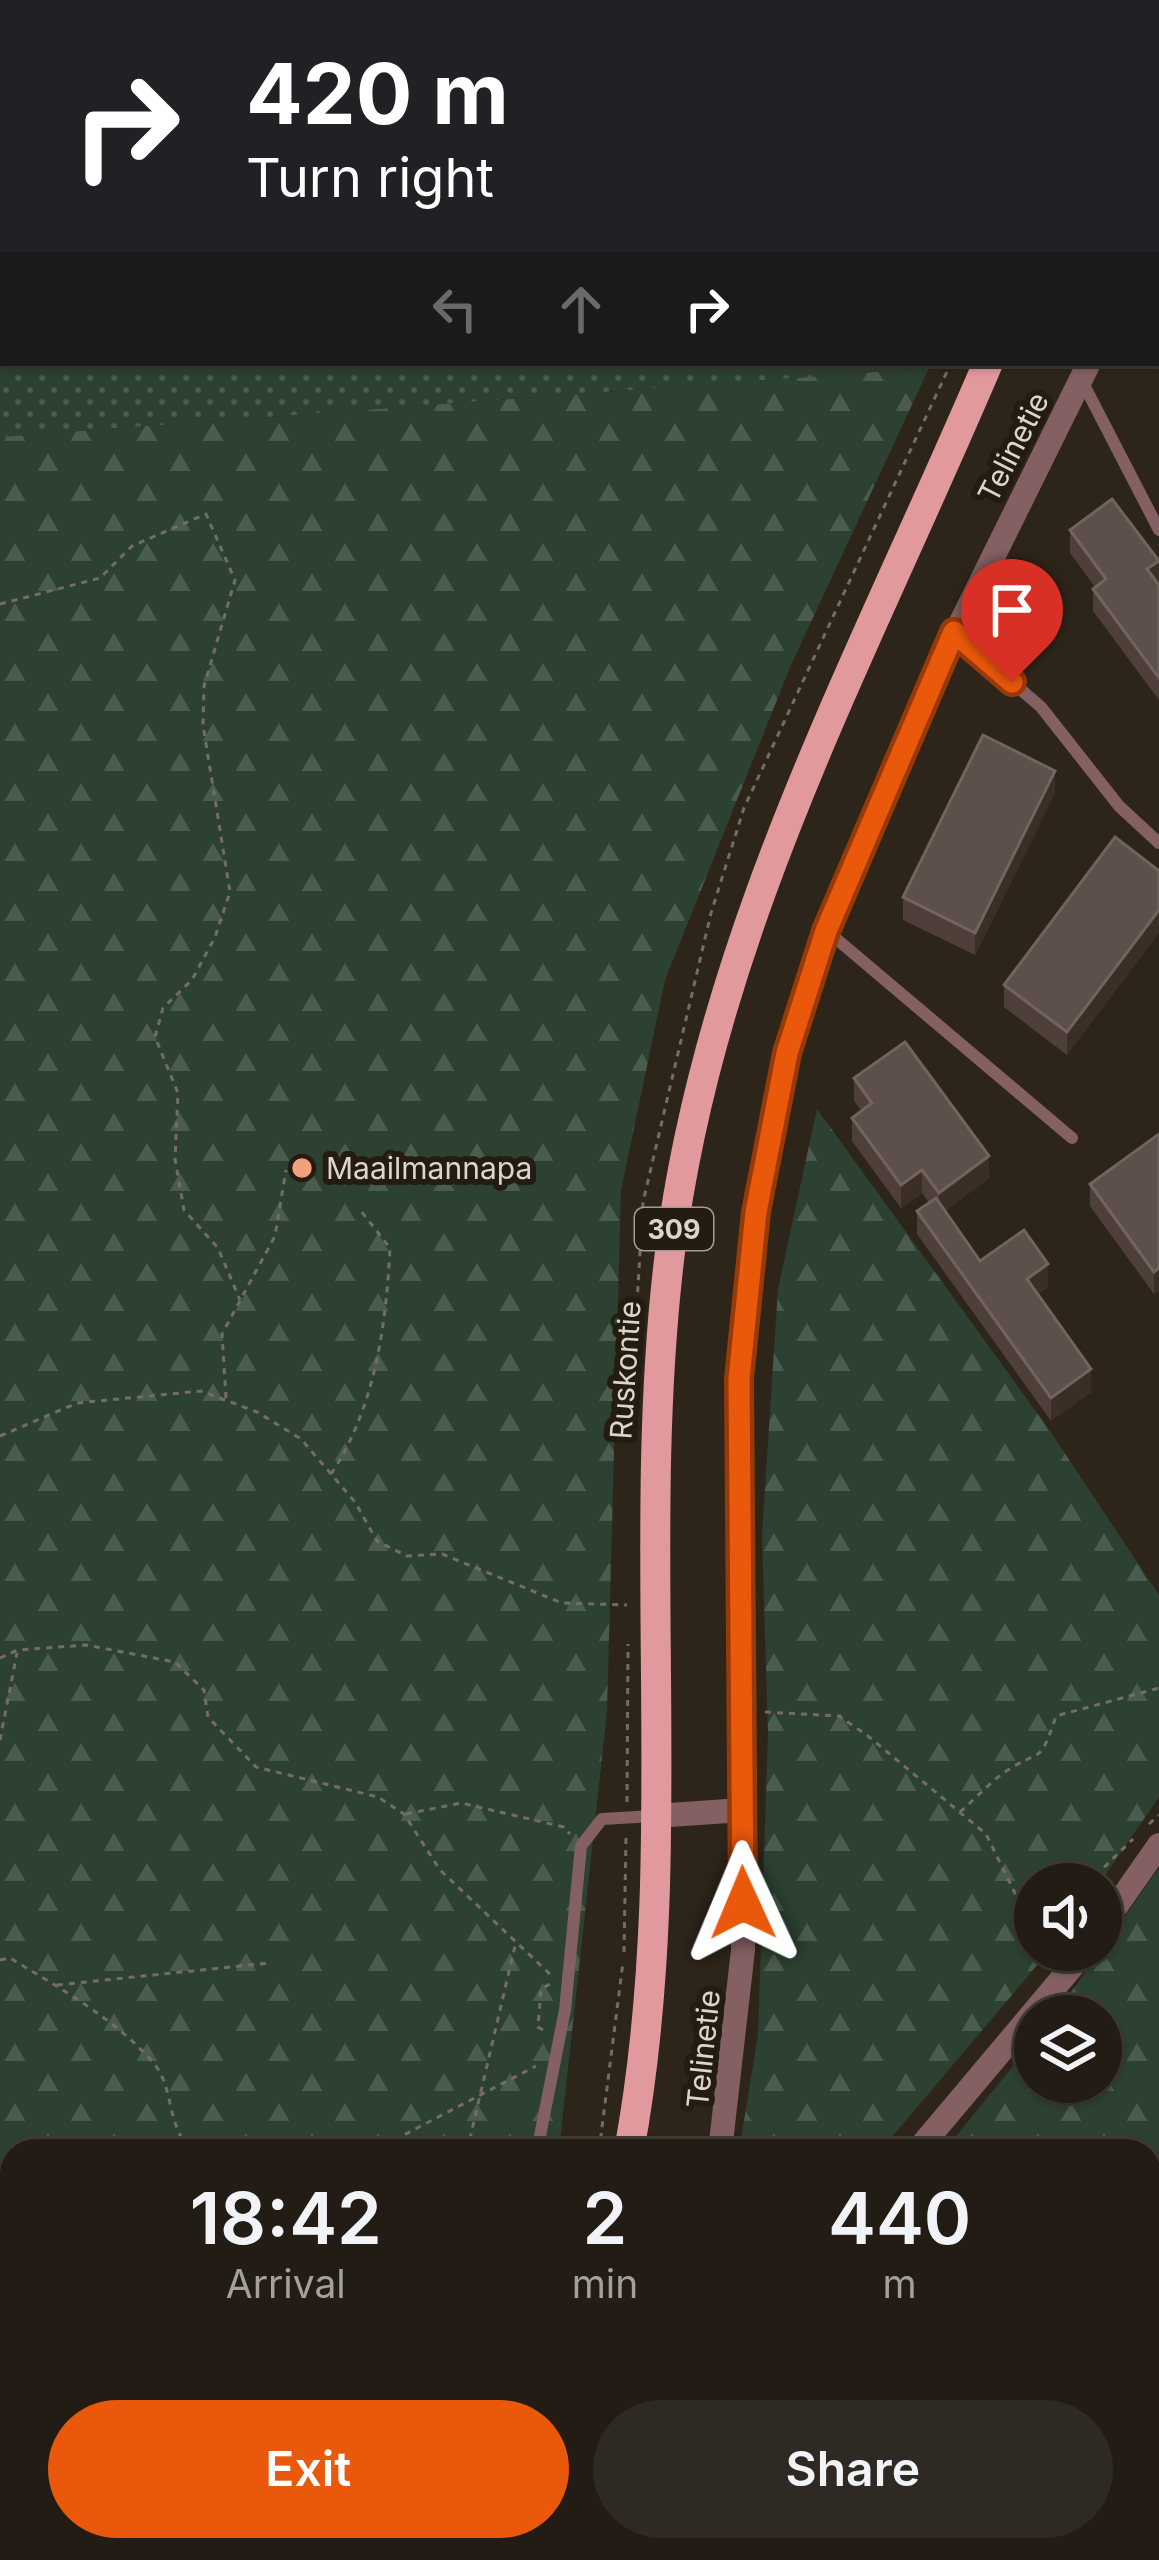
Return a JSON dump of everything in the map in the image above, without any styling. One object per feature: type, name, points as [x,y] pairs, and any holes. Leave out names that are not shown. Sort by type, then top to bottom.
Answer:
[{"type":"main road","name":"Ruskontie","points":[[631,2139],[649,2000],[656,1816],[655,1458],[670,1252],[708,1048],[748,920],[820,735],[987,366]]},
{"type":"street","name":"Telinetie","points":[[721,2139],[743,1950],[745,1712],[739,1379],[751,1260],[787,1053],[826,931],[954,632],[1085,371]]},
{"type":"street","points":[[656,1816],[742,1810]]},
{"type":"street","points":[[1122,1898],[1159,1845]]},
{"type":"street","points":[[926,2139],[1068,1971]]},
{"type":"lane","points":[[1085,371],[1159,530]]},
{"type":"lane","points":[[954,632],[1041,707],[1119,806],[1159,843]]},
{"type":"lane","points":[[826,931],[1072,1138]]},
{"type":"lane","points":[[540,2139],[560,2039],[581,1846],[602,1819],[656,1816]]},
{"type":"path","points":[[0,604],[100,578],[132,546],[206,514],[235,580],[204,686],[203,725],[230,892],[215,937],[192,980],[163,1008],[155,1037],[178,1093],[176,1159],[184,1210],[218,1248],[240,1300]]},
{"type":"path","points":[[226,1400],[221,1334],[275,1236],[286,1170]]},
{"type":"path","points":[[331,1473],[365,1407],[388,1288],[390,1248],[361,1211]]},
{"type":"path","points":[[0,1436],[76,1402],[201,1391],[301,1439],[331,1473],[377,1541],[407,1556],[442,1554],[562,1604],[629,1604]]},
{"type":"path","points":[[0,1658],[18,1650],[86,1645],[176,1662],[204,1690],[208,1717],[256,1767],[301,1783],[364,1793],[404,1814],[440,1870],[557,1981],[541,1989],[536,2007],[538,2027],[560,2039]]},
{"type":"path","points":[[0,1740],[18,1650]]},
{"type":"path","points":[[960,1812],[1008,1769],[1033,1762],[1047,1744],[1056,1716],[1159,1688]]},
{"type":"path","points":[[745,1712],[839,1716],[986,1834],[1014,1891]]},
{"type":"path","points":[[404,1814],[461,1803],[564,1827],[581,1846]]},
{"type":"path","points":[[1109,1863],[1159,1815]]},
{"type":"path","points":[[470,2139],[515,1944]]},
{"type":"path","points":[[0,1960],[10,1958],[56,1986],[158,2068],[179,2139]]},
{"type":"path","points":[[56,1986],[269,1963]]},
{"type":"path","points":[[395,2139],[483,2090],[557,2057]]},
{"type":"green space","points":[[0,366],[930,366],[929,368],[0,437]]},
{"type":"green space","points":[[929,368],[791,665],[665,980],[621,1190],[607,1711],[560,2139],[0,2139],[0,437]]},
{"type":"green space","points":[[817,1109],[1050,1431],[1159,1595],[1159,1797],[1113,1863],[1014,1863],[1014,1971],[1032,1971],[890,2139],[741,2139],[758,2035],[768,1734],[762,1535],[778,1289]]},
{"type":"green space","points":[[1159,1868],[1159,2139],[954,2139],[1014,2065],[1014,2103],[1122,2103],[1122,1995],[1069,1995],[1086,1971],[1122,1971],[1122,1920]]},
{"type":"building","points":[[1112,499],[1159,561],[1147,569],[1159,585],[1159,678],[1093,589],[1106,579],[1070,530]]},
{"type":"building","points":[[983,735],[1055,771],[975,933],[903,897]]},
{"type":"building","points":[[1115,837],[1159,871],[1159,910],[1067,1032],[1004,985]]},
{"type":"building","points":[[905,1042],[989,1156],[939,1193],[922,1170],[901,1185],[852,1118],[872,1103],[854,1078]]},
{"type":"building","points":[[1159,1134],[1159,1268],[1154,1272],[1090,1184]]},
{"type":"building","points":[[936,1198],[980,1261],[1024,1230],[1048,1264],[1027,1279],[1091,1369],[1051,1398],[917,1211]]},
{"type":"place","name":"Maailmannapa","points":[[302,1168]]},
{"type":"route","points":[[743,1903],[739,1379],[756,1212],[787,1053],[826,931],[954,632],[1012,682]]}]
